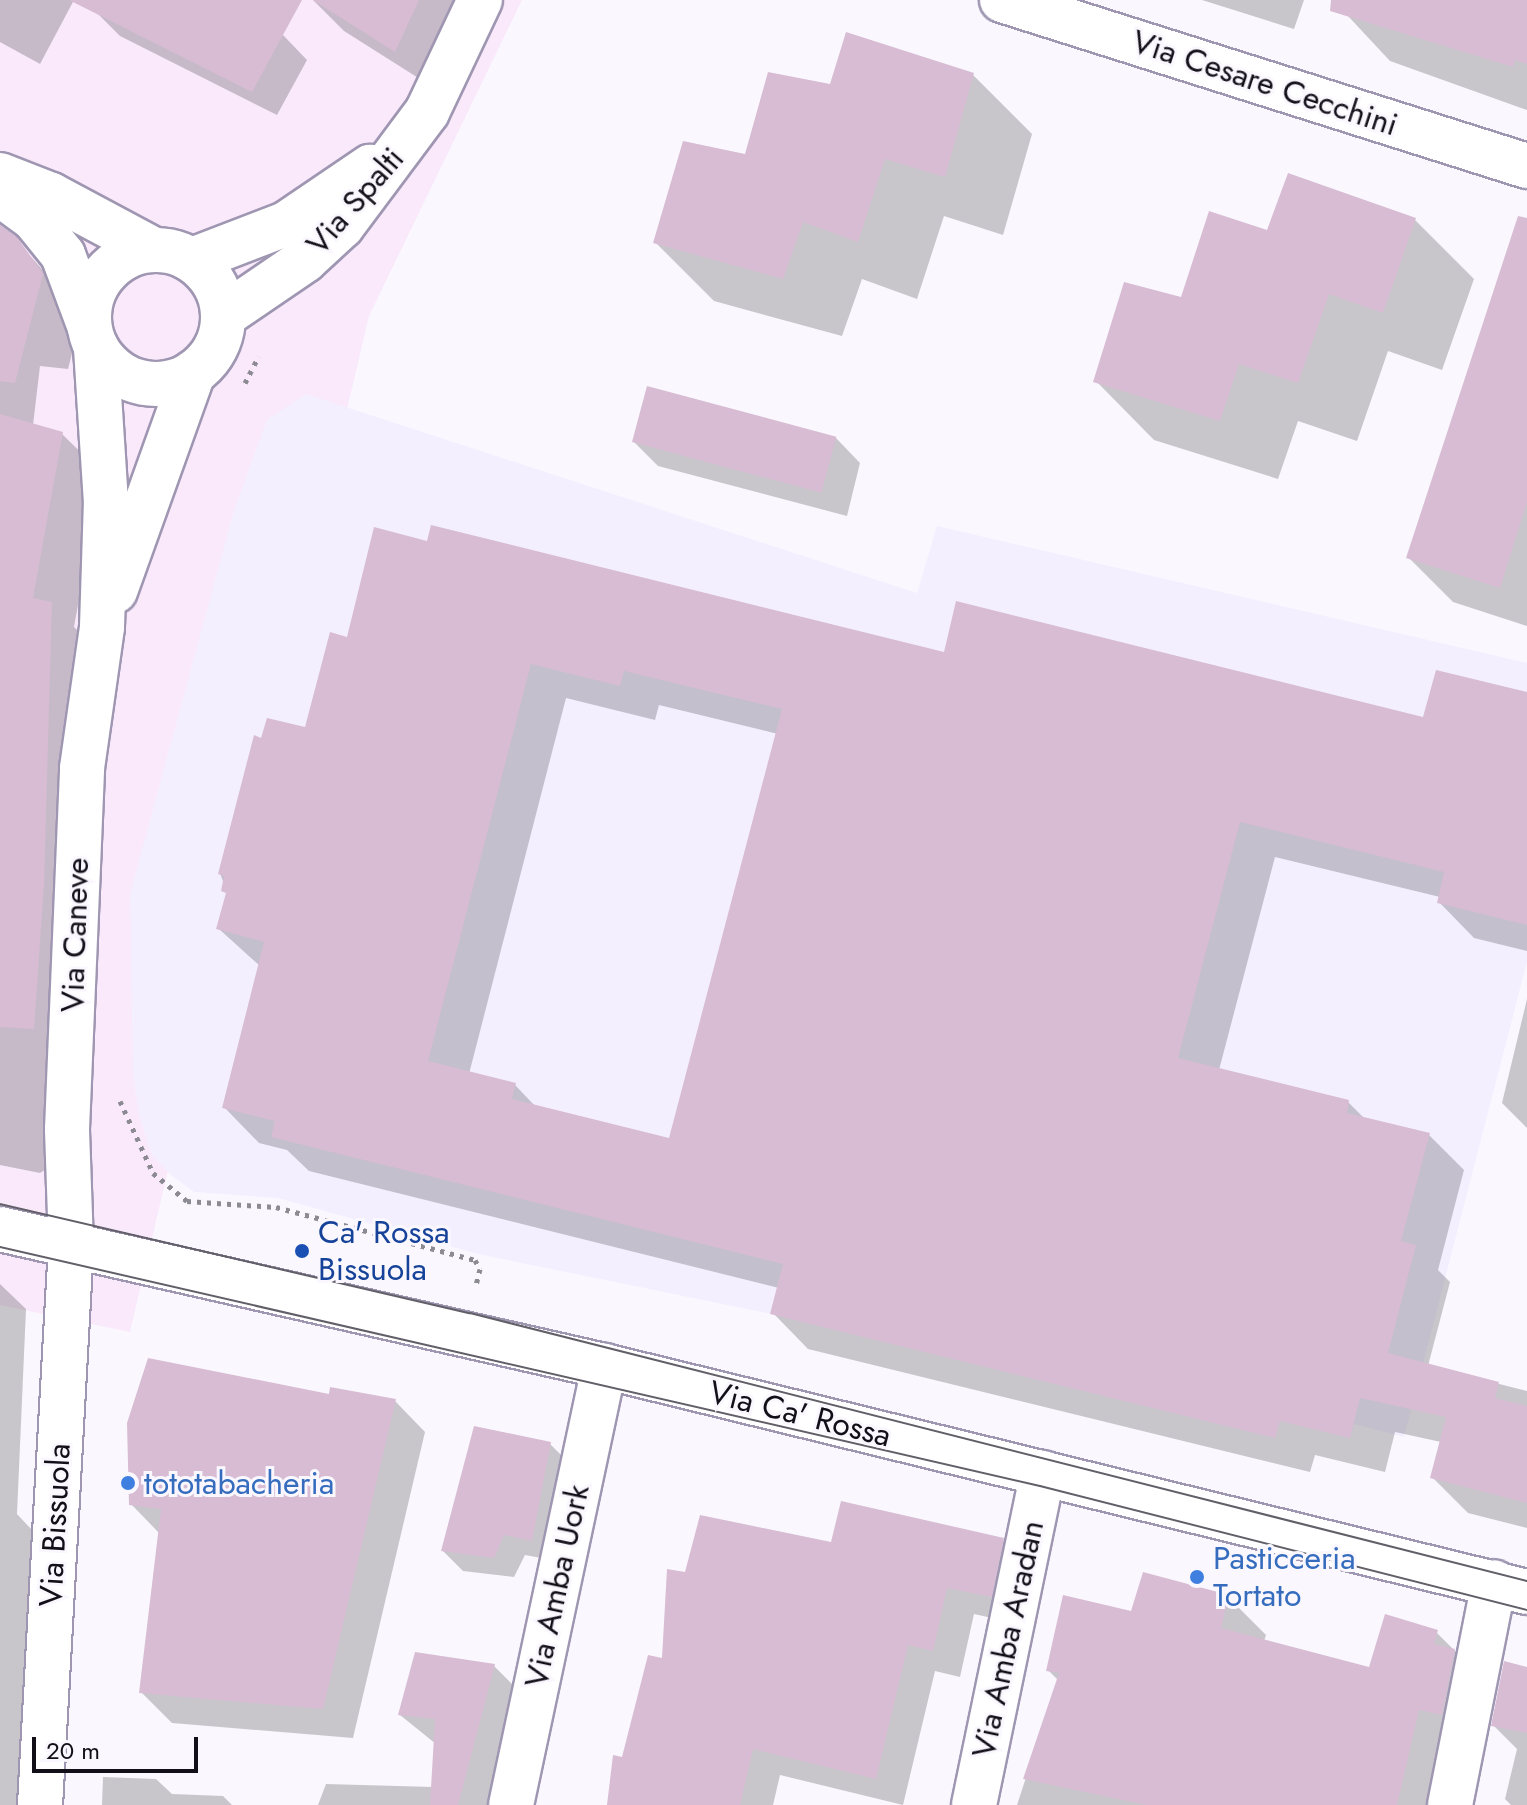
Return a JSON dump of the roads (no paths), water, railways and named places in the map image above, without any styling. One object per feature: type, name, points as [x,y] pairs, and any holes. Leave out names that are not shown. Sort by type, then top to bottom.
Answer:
[{"type":"street","name":"Via Spalti","points":[[223,316],[305,260],[342,226],[408,140],[449,70],[480,0]]},
{"type":"street","name":"Via Cesare Cecchini","points":[[1002,0],[1527,166]]},
{"type":"street","name":"Via Spalti","points":[[172,254],[286,224],[408,140]]},
{"type":"street","points":[[0,175],[51,195],[172,254],[208,273],[223,316],[221,338],[193,373],[149,384],[109,365],[92,336],[95,292],[113,264],[172,254]]},
{"type":"street","name":"Via Caneve","points":[[0,194],[34,219],[63,255],[92,336],[106,489],[102,627],[82,768],[67,1129],[71,1245]]},
{"type":"street","name":"Via Caneve","points":[[102,627],[193,373]]},
{"type":"street","name":"Via Ca' Rossa","points":[[0,1229],[604,1366],[1510,1587]]},
{"type":"street","name":"Via Bissuola","points":[[40,1805],[71,1245]]},
{"type":"street","name":"Via Amba Uork","points":[[511,1805],[604,1366]]},
{"type":"street","name":"Via Amba Aradan","points":[[974,1805],[1043,1473]]},
{"type":"street","points":[[1450,1805],[1510,1587]]},
{"type":"tram line","points":[[0,1204],[470,1313],[1527,1581]]},
{"type":"tram line","points":[[0,1247],[1040,1486],[1527,1610]]},
{"type":"place","name":"Ca' Rossa Bissuola","points":[[302,1251]]},
{"type":"place","name":"tototabacheria","points":[[128,1483]]},
{"type":"place","name":"Pasticceria Tortato","points":[[1197,1577]]}]
